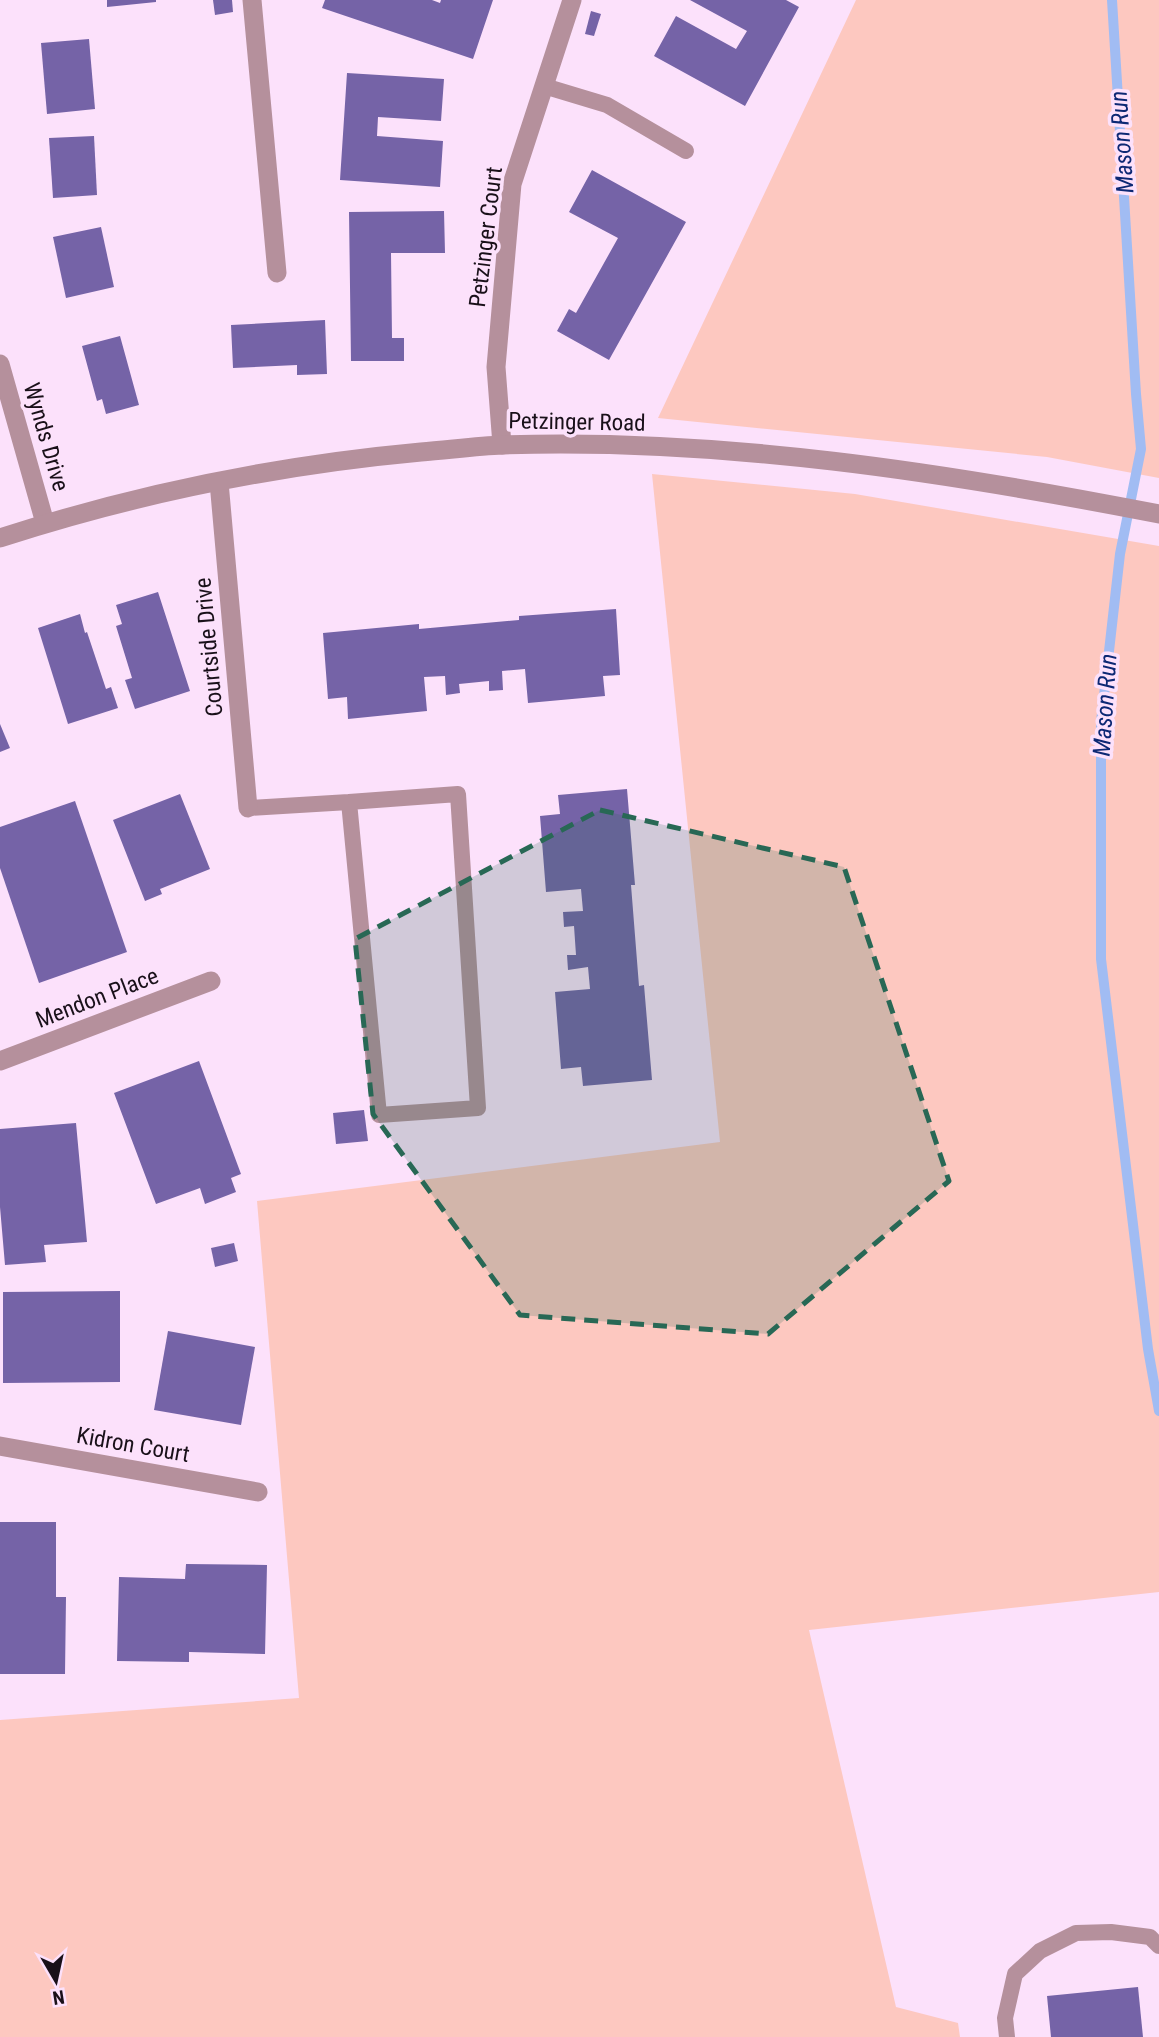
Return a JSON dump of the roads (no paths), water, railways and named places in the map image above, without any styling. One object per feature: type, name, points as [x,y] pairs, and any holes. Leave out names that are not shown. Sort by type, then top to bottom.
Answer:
[{"type":"street","points":[[252,0],[277,272]]},
{"type":"street","name":"Petzinger Court","points":[[502,445],[496,367],[512,184],[572,0]]},
{"type":"street","name":"Wynds Drive","points":[[0,364],[45,523]]},
{"type":"street","name":"Petzinger Road","points":[[0,538],[45,523],[219,482],[347,459],[502,445],[629,445],[849,463],[968,480],[1155,513]]},
{"type":"street","name":"Courtside Drive","points":[[219,482],[248,808]]},
{"type":"street","name":"Mendon Place","points":[[0,1061],[211,981]]},
{"type":"street","name":"Kidron Court","points":[[0,1446],[258,1492]]},
{"type":"lane","points":[[544,86],[607,105],[686,151]]},
{"type":"lane","points":[[248,808],[458,794],[478,1108],[379,1115],[349,802]]},
{"type":"lane","points":[[1007,2037],[1005,2018],[1015,1974],[1041,1951],[1076,1933],[1111,1931],[1150,1937],[1159,1946]]},
{"type":"waterway","name":"Mason Run","points":[[1112,0],[1141,449],[1120,554],[1101,722],[1101,959],[1148,1349],[1159,1411]]}]
